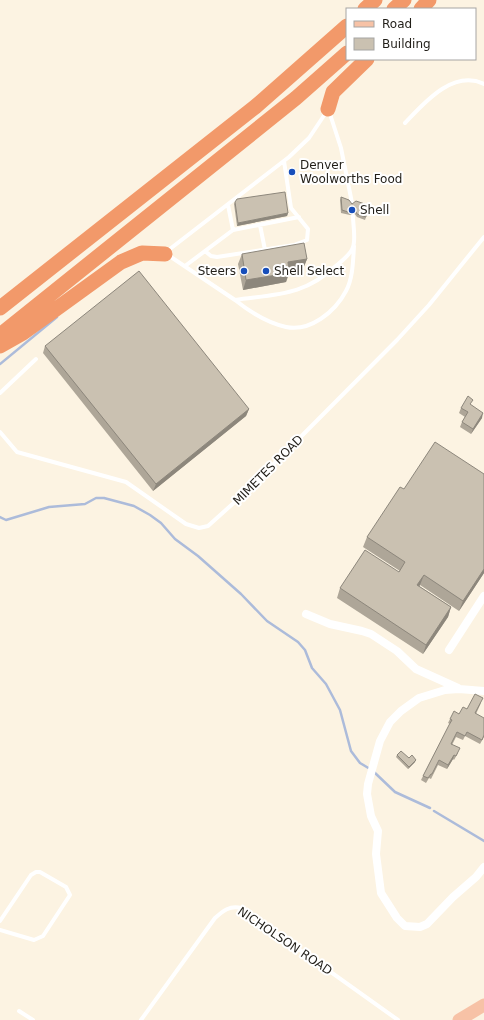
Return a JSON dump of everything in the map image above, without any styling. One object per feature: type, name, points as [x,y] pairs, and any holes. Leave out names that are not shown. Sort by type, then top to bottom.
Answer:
[{"type":"highway","points":[[366,8],[375,0]]},
{"type":"highway","points":[[395,8],[404,0]]},
{"type":"highway","points":[[422,8],[429,0]]},
{"type":"highway","points":[[0,308],[255,107],[346,27]]},
{"type":"highway","points":[[0,335],[284,107],[346,54]]},
{"type":"highway","points":[[328,109],[334,92],[366,60]]},
{"type":"highway","points":[[0,346],[23,332],[121,262],[142,253],[165,254]]},
{"type":"main road","points":[[459,1020],[484,1005]]},
{"type":"street","points":[[449,650],[484,596]]},
{"type":"street","points":[[306,614],[330,624],[370,634],[397,651],[416,669],[459,689]]},
{"type":"street","points":[[484,691],[459,689],[445,690],[418,698],[390,722],[375,754],[366,794],[371,816],[378,831],[376,859],[381,893],[397,918],[405,926],[420,927],[431,922],[453,897],[476,877],[484,867]]},
{"type":"lane","points":[[405,123],[434,95],[449,85],[462,81],[484,84]]},
{"type":"lane","points":[[328,109],[309,138],[284,161],[165,254],[257,315],[273,323],[287,327],[308,326],[335,306],[346,291],[353,268],[353,216]]},
{"type":"lane","points":[[328,109],[341,148],[352,203]]},
{"type":"lane","points":[[205,251],[211,256],[217,257],[294,245],[307,240],[308,230],[291,208],[284,161]]},
{"type":"lane","points":[[228,205],[233,230]]},
{"type":"lane","points":[[185,266],[233,230],[299,217]]},
{"type":"lane","points":[[260,224],[265,250]]},
{"type":"lane","name":"MIMETES ROAD","points":[[0,432],[17,452],[126,482],[186,524],[199,528],[208,526],[247,491],[397,340],[429,305],[484,237]]},
{"type":"lane","points":[[235,300],[293,292],[305,288],[331,271],[348,255],[354,246]]},
{"type":"lane","points":[[0,393],[36,359]]},
{"type":"lane","points":[[0,921],[31,875],[36,872],[40,872],[69,890],[70,894],[43,936],[39,939],[34,940],[0,930]]},
{"type":"lane","name":"NICHOLSON ROAD","points":[[141,1020],[215,918],[223,911],[236,907],[240,908],[398,1020]]},
{"type":"lane","points":[[19,1011],[33,1020]]},
{"type":"building","points":[[285,192],[288,213],[238,223],[235,202],[237,199]]},
{"type":"building","points":[[341,197],[349,200],[352,204],[356,201],[365,204],[366,217],[357,214],[355,210],[351,213],[342,210]]},
{"type":"building","points":[[304,243],[307,259],[288,262],[289,273],[246,280],[242,254]]},
{"type":"building","points":[[139,271],[249,409],[156,484],[45,346]]},
{"type":"building","points":[[468,396],[473,400],[470,404],[483,413],[473,429],[462,422],[468,412],[461,408]]},
{"type":"building","points":[[435,442],[484,474],[484,569],[463,601],[424,575],[417,585],[451,607],[426,645],[340,588],[365,550],[399,572],[405,562],[367,537],[400,487],[404,489]]},
{"type":"building","points":[[475,694],[483,698],[475,713],[484,718],[484,735],[482,740],[467,732],[465,736],[457,732],[451,744],[460,748],[456,756],[454,755],[448,765],[439,760],[432,774],[428,778],[423,776],[452,720],[450,719],[454,711],[459,714],[463,707],[467,709]]},
{"type":"building","points":[[401,751],[409,758],[412,755],[416,760],[409,767],[397,755]]},
{"type":"waterway","points":[[0,364],[57,317]]},
{"type":"waterway","points":[[0,517],[6,520],[49,507],[85,504],[96,498],[104,498],[134,506],[150,515],[161,523],[175,539],[198,556],[241,594],[267,621],[298,642],[305,650],[312,668],[326,684],[340,710],[351,751],[360,763],[370,769]]},
{"type":"waterway","points":[[374,772],[395,792],[430,808]]},
{"type":"waterway","points":[[434,811],[484,841]]},
{"type":"place","name":"Denver Woolworths Food","points":[[292,172]]},
{"type":"place","name":"Shell","points":[[352,210]]},
{"type":"place","name":"Steers","points":[[244,271]]},
{"type":"place","name":"Shell Select","points":[[266,271]]}]
